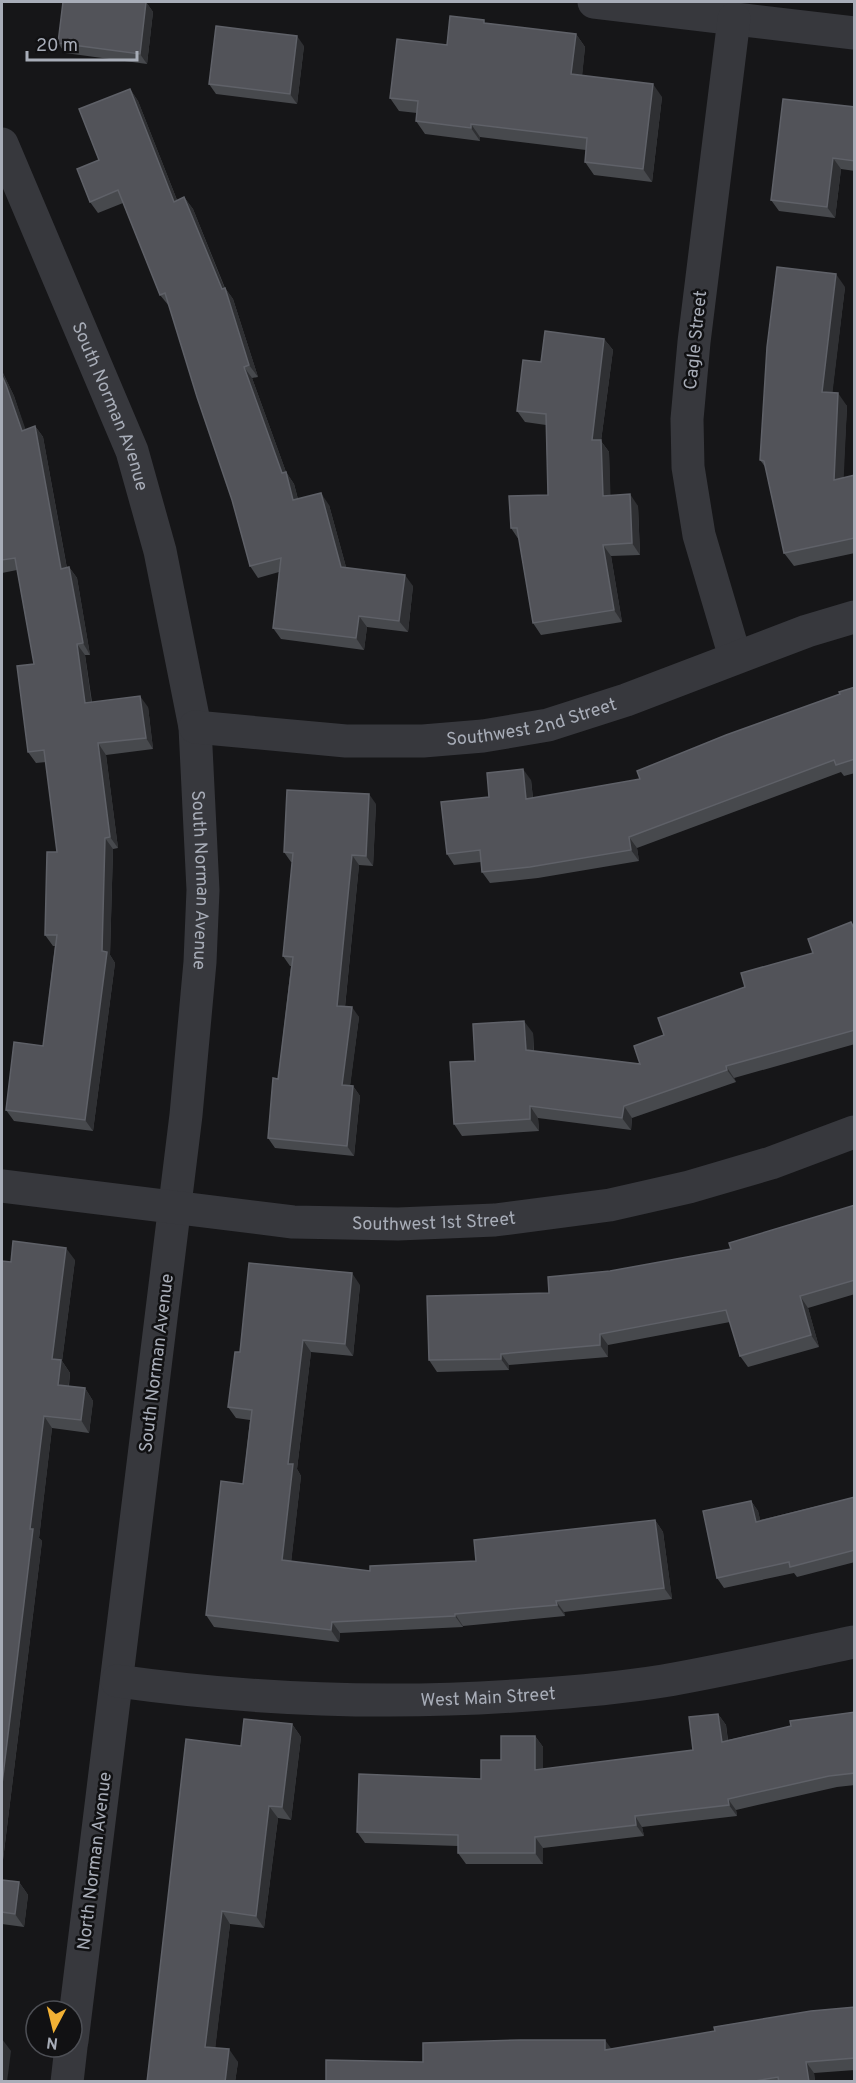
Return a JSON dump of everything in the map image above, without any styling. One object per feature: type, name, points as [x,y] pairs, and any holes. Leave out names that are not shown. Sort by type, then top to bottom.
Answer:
[{"type":"street","points":[[594,2],[855,33]]},
{"type":"street","name":"Cagle Street","points":[[734,19],[695,330],[687,418],[688,467],[699,535],[735,657]]},
{"type":"street","name":"South Norman Avenue","points":[[2,144],[132,451],[160,551],[195,727],[203,890],[200,962],[187,1103],[117,1681]]},
{"type":"street","name":"Southwest 2nd Street","points":[[195,727],[346,741],[423,741],[483,736],[548,725],[604,707],[807,631],[855,617]]},
{"type":"street","name":"Southwest 1st Street","points":[[2,1186],[293,1222],[398,1224],[495,1220],[610,1205],[689,1187],[771,1163],[855,1132]]},
{"type":"street","name":"West Main Street","points":[[117,1681],[185,1691],[324,1699],[491,1698],[576,1692],[663,1681],[855,1642]]},
{"type":"street","name":"North Norman Avenue","points":[[77,1999],[117,1681]]},
{"type":"street","points":[[67,2082],[70,2059]]},
{"type":"building","points":[[63,2],[146,2],[140,54],[58,43]]},
{"type":"building","points":[[450,16],[484,20],[484,23],[576,34],[571,74],[653,84],[643,169],[585,162],[587,138],[471,124],[471,128],[416,121],[418,101],[390,98],[397,39],[447,45]]},
{"type":"building","points":[[216,26],[297,36],[290,94],[209,84]]},
{"type":"building","points":[[130,89],[174,202],[184,197],[222,289],[225,288],[249,365],[244,367],[282,473],[286,472],[293,500],[321,493],[341,567],[405,575],[399,621],[359,616],[356,638],[273,628],[281,558],[250,566],[232,500],[165,293],[160,295],[118,190],[90,202],[77,169],[99,160],[79,109]]},
{"type":"building","points":[[783,99],[855,107],[855,161],[833,158],[827,207],[771,200]]},
{"type":"building","points":[[777,267],[836,274],[822,392],[838,393],[834,480],[855,475],[855,538],[784,553],[764,461],[760,460],[767,347]]},
{"type":"building","points":[[545,331],[604,339],[592,440],[601,440],[603,496],[630,494],[632,543],[603,545],[614,610],[533,623],[517,528],[511,528],[509,496],[548,495],[546,414],[517,411],[523,360],[541,362]]},
{"type":"building","points":[[2,376],[22,431],[35,426],[61,569],[69,567],[83,643],[77,644],[85,703],[140,696],[146,738],[98,743],[110,837],[105,838],[102,951],[107,952],[85,1120],[6,1110],[14,1042],[43,1046],[57,935],[45,935],[47,852],[57,852],[44,750],[28,752],[17,666],[34,664],[15,558],[2,560]]},
{"type":"building","points":[[855,687],[855,759],[836,765],[834,760],[629,837],[631,850],[530,867],[482,872],[480,850],[447,854],[441,802],[489,797],[487,773],[523,769],[526,799],[640,779],[637,771]]},
{"type":"building","points":[[287,790],[369,794],[366,856],[352,855],[337,1006],[352,1007],[342,1085],[353,1086],[347,1146],[268,1138],[273,1078],[278,1079],[293,957],[283,956],[293,853],[284,852]]},
{"type":"building","points":[[851,922],[855,931],[855,1030],[726,1066],[727,1070],[624,1106],[622,1118],[530,1106],[530,1119],[454,1124],[450,1062],[475,1061],[473,1024],[524,1021],[526,1050],[640,1064],[634,1046],[664,1035],[658,1018],[745,987],[741,973],[813,953],[808,939]]},
{"type":"building","points":[[855,1205],[855,1280],[800,1296],[811,1335],[740,1356],[726,1310],[600,1334],[600,1345],[501,1354],[501,1359],[429,1360],[427,1296],[549,1293],[548,1277],[610,1271],[731,1249],[729,1243]]},
{"type":"building","points":[[13,1241],[66,1248],[52,1359],[61,1360],[58,1385],[85,1388],[81,1420],[44,1416],[30,1529],[33,1529],[2,1784],[2,1261],[11,1262]]},
{"type":"building","points":[[249,1263],[352,1273],[345,1344],[303,1340],[288,1464],[293,1464],[282,1560],[370,1571],[370,1566],[476,1561],[474,1540],[655,1520],[664,1588],[556,1601],[557,1605],[455,1614],[455,1616],[332,1622],[331,1630],[206,1615],[221,1481],[243,1484],[252,1410],[228,1407],[235,1352],[240,1352]]},
{"type":"building","points":[[855,1497],[855,1550],[790,1567],[789,1562],[717,1578],[703,1511],[751,1501],[756,1522]]},
{"type":"building","points":[[855,1712],[855,1773],[829,1776],[728,1799],[729,1805],[635,1816],[636,1825],[535,1837],[535,1853],[458,1853],[458,1835],[357,1832],[359,1774],[481,1779],[481,1760],[501,1760],[501,1736],[535,1736],[535,1770],[693,1750],[689,1717],[718,1714],[722,1742],[791,1726],[790,1721]]},
{"type":"building","points":[[244,1719],[292,1724],[282,1807],[269,1806],[256,1916],[222,1911],[205,2047],[229,2049],[225,2082],[147,2082],[186,1739],[241,1746]]},
{"type":"building","points":[[2,1880],[19,1882],[15,1914],[2,1912]]},
{"type":"building","points":[[855,2007],[855,2058],[806,2062],[809,2082],[779,2082],[778,2077],[749,2082],[326,2082],[326,2060],[423,2062],[423,2043],[605,2040],[605,2050],[715,2031],[714,2027],[811,2011]]}]
